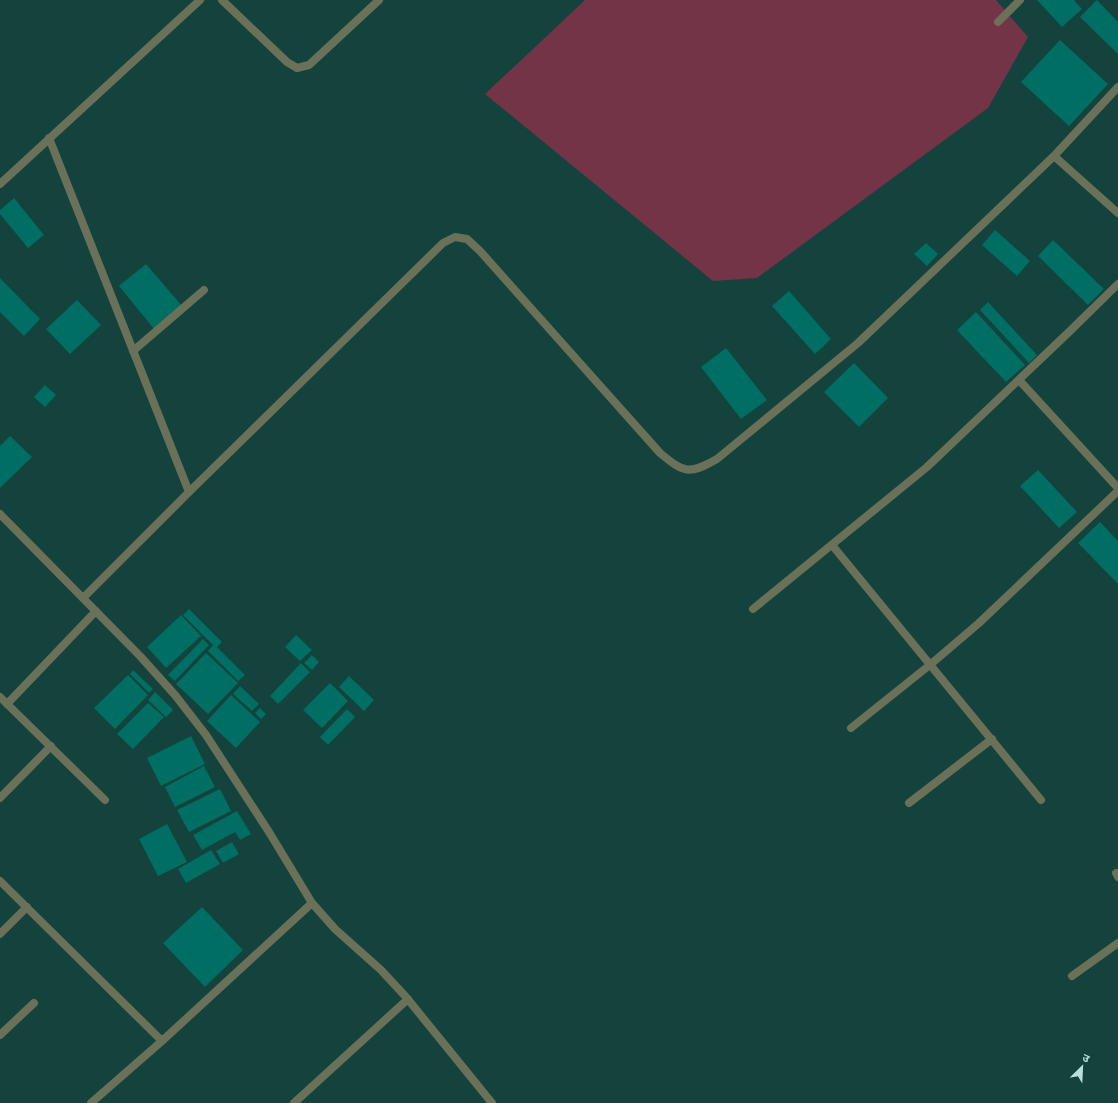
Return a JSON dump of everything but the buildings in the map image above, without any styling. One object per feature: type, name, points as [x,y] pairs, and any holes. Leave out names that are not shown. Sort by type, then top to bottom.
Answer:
[{"type":"street","points":[[0,184],[200,0]]},
{"type":"street","points":[[222,0],[287,62],[298,68],[309,65],[379,0]]},
{"type":"street","points":[[998,22],[1020,0]]},
{"type":"street","points":[[83,598],[443,243],[455,237],[467,240],[480,251],[660,453],[675,465],[687,471],[701,468],[717,459],[858,343],[1054,156],[1118,87]]},
{"type":"street","points":[[49,138],[189,492]]},
{"type":"street","points":[[1054,156],[1118,213]]},
{"type":"street","points":[[753,609],[927,467],[1118,284]]},
{"type":"street","points":[[133,351],[204,290]]},
{"type":"street","points":[[1019,380],[1118,488]]},
{"type":"street","points":[[851,728],[931,664],[979,623],[1118,491]]},
{"type":"street","points":[[0,514],[140,656],[170,689],[206,735],[270,832],[312,903],[335,929],[381,970],[408,999],[492,1103]]},
{"type":"street","points":[[832,545],[1041,800]]},
{"type":"street","points":[[7,704],[96,611]]},
{"type":"street","points":[[0,697],[105,800]]},
{"type":"street","points":[[909,803],[992,739]]},
{"type":"street","points":[[0,798],[50,746]]},
{"type":"street","points":[[0,881],[162,1041]]},
{"type":"street","points":[[91,1103],[162,1041],[312,903]]},
{"type":"street","points":[[0,934],[27,907]]},
{"type":"street","points":[[1072,976],[1118,943]]},
{"type":"street","points":[[294,1103],[408,999]]},
{"type":"street","points":[[0,1035],[34,1003]]},
{"type":"shaded area","points":[[585,0],[996,0],[1028,37],[988,108],[757,278],[713,281],[485,94]]}]
